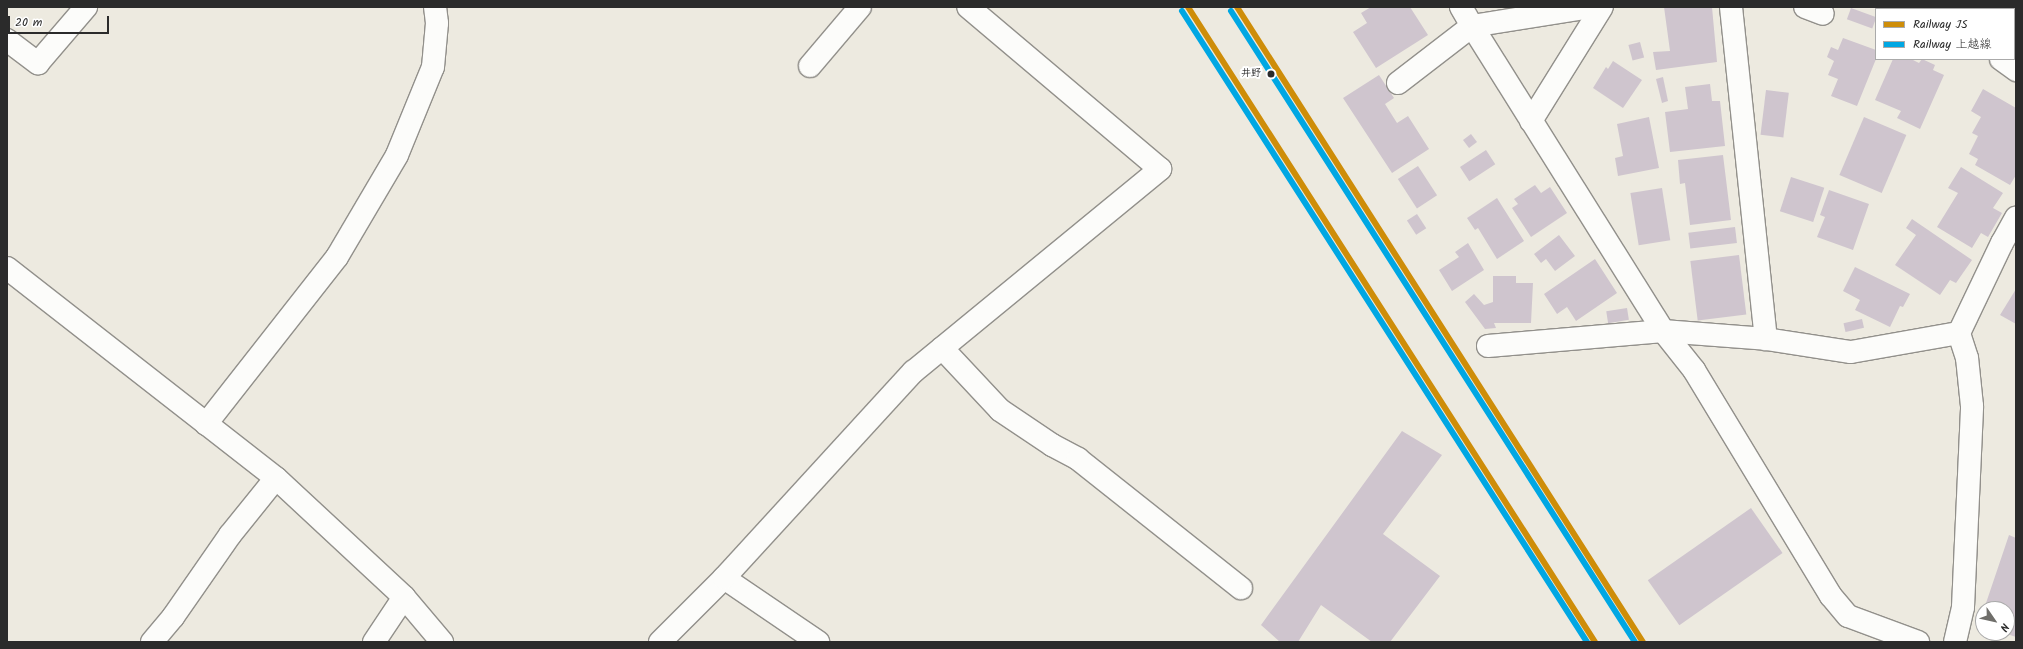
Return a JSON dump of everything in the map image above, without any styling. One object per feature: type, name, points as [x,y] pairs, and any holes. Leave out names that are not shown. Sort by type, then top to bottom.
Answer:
[{"type":"street","points":[[7,40],[38,63],[86,7]]},
{"type":"street","points":[[206,424],[337,257],[397,155],[433,67],[437,23],[435,7]]},
{"type":"street","points":[[810,66],[860,7]]},
{"type":"street","points":[[660,642],[724,578],[908,378],[942,348],[1160,169],[968,7]]},
{"type":"street","points":[[1462,7],[1472,26],[1663,331],[1694,370],[1831,596],[1848,616],[1918,642]]},
{"type":"street","points":[[1398,83],[1472,26],[1591,7]]},
{"type":"street","points":[[1531,121],[1602,7]]},
{"type":"street","points":[[1731,7],[1766,339]]},
{"type":"street","points":[[2002,60],[2016,70]]},
{"type":"street","points":[[1955,642],[1963,607],[1972,406],[1967,358],[1959,333],[2002,243],[2016,218]]},
{"type":"street","points":[[7,268],[276,478],[404,597],[442,642]]},
{"type":"street","points":[[1488,346],[1663,331],[1766,339],[1851,352],[1959,333]]},
{"type":"street","points":[[942,348],[1000,410],[1052,445],[1078,459],[1241,588]]},
{"type":"street","points":[[152,642],[173,617],[230,534],[276,478]]},
{"type":"street","points":[[724,578],[818,642]]},
{"type":"street","points":[[374,642],[404,597]]},
{"type":"building","points":[[1371,7],[1410,7],[1428,35],[1376,68],[1353,32],[1367,23],[1361,13]]},
{"type":"building","points":[[1664,7],[1712,7],[1717,62],[1656,70],[1653,52],[1670,51]]},
{"type":"building","points":[[1917,7],[1967,7],[1967,8]]},
{"type":"building","points":[[1851,8],[1875,17],[1872,29],[1847,19]]},
{"type":"building","points":[[1843,38],[1875,50],[1876,60],[1857,106],[1831,96],[1838,79],[1828,75],[1834,61],[1827,57],[1831,47],[1838,50]]},
{"type":"building","points":[[1640,42],[1644,57],[1633,61],[1628,45]]},
{"type":"building","points":[[1893,60],[1913,60],[1919,63],[1921,60],[1924,60],[1935,65],[1933,70],[1944,75],[1920,129],[1897,118],[1901,111],[1875,100]]},
{"type":"building","points":[[1613,61],[1642,80],[1623,108],[1593,88],[1606,67],[1608,69]]},
{"type":"building","points":[[1379,75],[1394,98],[1385,104],[1397,123],[1408,116],[1429,149],[1392,173],[1343,98]]},
{"type":"building","points":[[1663,77],[1668,101],[1662,103],[1656,79]]},
{"type":"building","points":[[1710,84],[1712,101],[1720,101],[1725,146],[1670,152],[1665,112],[1688,109],[1685,87]]},
{"type":"building","points":[[1983,89],[2016,108],[2016,175],[2010,185],[1975,165],[1978,159],[1969,154],[1978,136],[1972,133],[1981,117],[1971,111]]},
{"type":"building","points":[[1766,90],[1789,93],[1783,137],[1761,135]]},
{"type":"building","points":[[1649,117],[1659,168],[1618,176],[1615,158],[1623,156],[1617,124]]},
{"type":"building","points":[[1864,117],[1906,135],[1882,193],[1839,175]]},
{"type":"building","points":[[1471,134],[1477,142],[1469,148],[1463,140]]},
{"type":"building","points":[[1486,150],[1495,164],[1469,181],[1460,167]]},
{"type":"building","points":[[1723,155],[1731,220],[1690,225],[1685,183],[1680,184],[1678,160]]},
{"type":"building","points":[[1418,166],[1437,195],[1417,208],[1398,179]]},
{"type":"building","points":[[1961,167],[2003,193],[1993,208],[2002,213],[1988,237],[1981,233],[1972,248],[1937,227],[1958,193],[1948,188]]},
{"type":"building","points":[[1791,177],[1824,188],[1813,222],[1780,211]]},
{"type":"building","points":[[1535,185],[1541,193],[1550,187],[1567,213],[1531,237],[1512,208],[1518,204],[1514,199]]},
{"type":"building","points":[[1662,188],[1670,240],[1639,245],[1630,193]]},
{"type":"building","points":[[1829,190],[1869,204],[1853,250],[1817,237],[1825,217],[1820,215]]},
{"type":"building","points":[[1497,198],[1524,241],[1497,259],[1478,228],[1475,230],[1467,218]]},
{"type":"building","points":[[1417,214],[1426,228],[1416,235],[1407,221]]},
{"type":"building","points":[[1912,219],[1972,260],[1956,283],[1950,280],[1940,295],[1895,265],[1916,235],[1906,228]]},
{"type":"building","points":[[1735,227],[1737,243],[1690,249],[1688,233]]},
{"type":"building","points":[[1559,235],[1575,256],[1555,271],[1546,259],[1541,263],[1534,254]]},
{"type":"building","points":[[1468,243],[1484,270],[1452,291],[1439,270],[1459,257],[1455,252]]},
{"type":"building","points":[[1739,255],[1746,315],[1698,321],[1690,261]]},
{"type":"building","points":[[1595,259],[1617,293],[1576,321],[1567,307],[1557,314],[1544,294]]},
{"type":"building","points":[[1855,267],[1910,294],[1903,307],[1900,306],[1890,327],[1855,310],[1860,300],[1843,291]]},
{"type":"building","points":[[1493,276],[1516,276],[1516,283],[1533,283],[1531,323],[1494,323],[1496,328],[1485,329],[1465,302],[1474,294],[1484,305],[1493,302]]},
{"type":"building","points":[[2016,289],[2016,324],[2000,315]]},
{"type":"building","points":[[1627,308],[1629,320],[1608,323],[1606,311]]},
{"type":"building","points":[[1862,319],[1864,328],[1846,332],[1843,323]]},
{"type":"building","points":[[1402,431],[1442,455],[1383,534],[1440,576],[1390,642],[1372,642],[1321,605],[1298,642],[1280,642],[1261,625]]},
{"type":"building","points":[[1751,508],[1783,553],[1679,625],[1648,580]]},
{"type":"building","points":[[2009,535],[2016,538],[2016,637],[2015,601],[1987,601]]},
{"type":"rail line","name":"JS","points":[[1188,7],[1595,642]]},
{"type":"rail line","name":"JS","points":[[1237,7],[1643,642]]},
{"type":"rail line","name":"上越線","points":[[1182,11],[1587,642]]},
{"type":"rail line","name":"上越線","points":[[1231,11],[1635,642]]},
{"type":"place","name":"井野","points":[[1271,74]]}]
